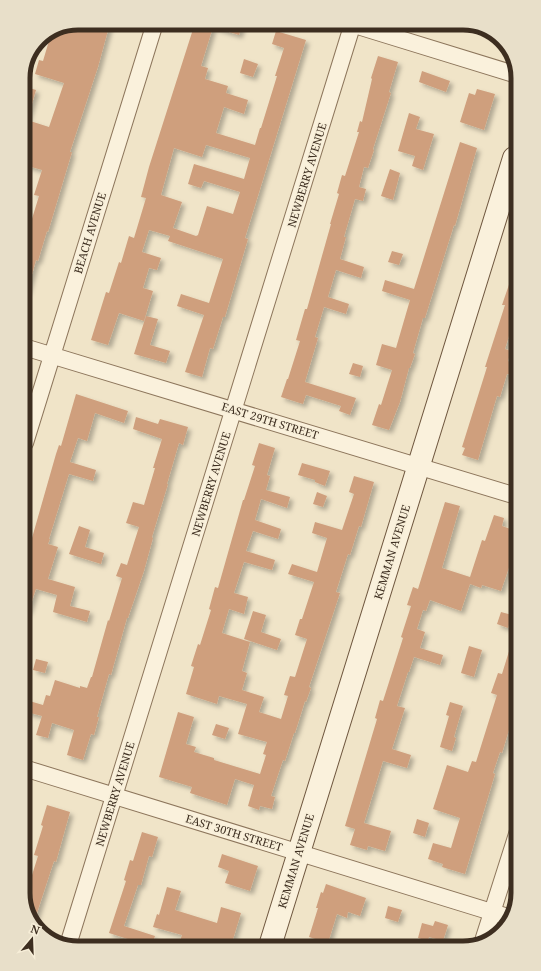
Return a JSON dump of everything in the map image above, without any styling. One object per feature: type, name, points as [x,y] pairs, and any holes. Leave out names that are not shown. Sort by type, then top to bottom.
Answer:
[{"type":"street","name":"BEACH AVENUE","points":[[30,427],[154,30]]},
{"type":"street","name":"NEWBERRY AVENUE","points":[[70,940],[349,30]]},
{"type":"street","points":[[371,30],[510,73]]},
{"type":"street","name":"KEMMAN AVENUE","points":[[272,941],[511,168]]},
{"type":"street","name":"EAST 29TH STREET","points":[[30,348],[511,495]]},
{"type":"street","name":"EAST 30TH STREET","points":[[30,771],[505,916]]},
{"type":"street","points":[[485,936],[511,853]]},
{"type":"building","points":[[108,30],[98,67],[70,152],[72,152],[48,232],[47,231],[38,261],[36,260],[30,281],[30,225],[39,196],[34,195],[42,170],[30,167],[30,121],[49,127],[64,83],[35,74],[39,60],[43,61],[51,38],[69,31]]},
{"type":"building","points":[[193,30],[212,30],[201,66],[208,68],[205,79],[228,86],[226,93],[248,100],[244,114],[224,107],[216,133],[255,145],[277,76],[275,76],[284,48],[272,44],[276,31],[306,40],[245,238],[248,239],[225,317],[223,317],[213,349],[210,348],[202,377],[185,372],[204,315],[177,306],[181,294],[209,303],[223,259],[168,241],[170,236],[149,230],[142,252],[161,258],[157,270],[149,268],[143,288],[153,291],[144,321],[119,313],[108,345],[91,340],[106,292],[109,293],[119,262],[121,263],[129,236],[134,238],[146,198],[141,197],[149,167]],"holes":[[[206,145],[250,158],[244,179],[194,164],[188,184],[201,188],[204,181],[240,192],[233,214],[207,206],[198,235],[196,236],[173,228],[182,202],[161,195],[174,148],[202,157]]]},
{"type":"building","points":[[223,30],[241,30],[239,35]]},
{"type":"building","points":[[378,56],[398,62],[389,92],[391,93],[373,149],[374,150],[368,168],[364,167],[359,187],[366,189],[363,201],[355,199],[344,237],[346,237],[340,259],[364,267],[361,278],[336,270],[328,297],[349,304],[346,314],[324,307],[315,337],[318,338],[305,382],[356,398],[350,415],[339,411],[341,406],[306,395],[303,404],[281,397],[300,341],[296,340],[305,309],[307,309],[331,224],[339,194],[337,193],[342,175],[345,176],[359,132],[357,132],[360,121],[362,122],[371,78]]},
{"type":"building","points":[[244,59],[258,64],[253,77],[240,73]]},
{"type":"building","points":[[422,71],[450,81],[446,92],[419,82]]},
{"type":"building","points":[[30,88],[36,90],[30,110]]},
{"type":"building","points":[[477,89],[495,94],[484,130],[460,122],[469,93],[475,95]]},
{"type":"building","points":[[409,113],[420,117],[416,129],[434,134],[423,170],[412,166],[415,156],[398,151]]},
{"type":"building","points":[[460,142],[477,148],[455,226],[454,225],[425,318],[423,318],[413,353],[415,354],[409,368],[400,402],[389,430],[372,425],[379,404],[381,405],[392,370],[376,365],[382,344],[396,348],[410,300],[382,291],[385,280],[414,289]]},
{"type":"building","points":[[390,169],[400,173],[393,200],[381,196]]},
{"type":"building","points":[[392,251],[403,254],[399,265],[388,262]]},
{"type":"building","points":[[511,279],[511,320],[509,325],[511,326],[511,329],[505,349],[511,351],[508,361],[511,362],[511,375],[507,374],[500,397],[497,396],[478,460],[462,455],[465,448],[462,447],[505,305],[502,305]]},
{"type":"building","points":[[146,316],[158,319],[150,345],[170,351],[166,363],[134,354]]},
{"type":"building","points":[[353,363],[363,366],[360,377],[349,374]]},
{"type":"building","points":[[76,394],[128,411],[124,423],[95,413],[87,441],[78,438],[70,462],[96,470],[93,481],[69,474],[48,544],[58,547],[48,579],[75,587],[70,606],[90,611],[87,622],[53,612],[57,595],[36,589],[30,606],[30,545],[56,454],[59,445],[61,446]]},
{"type":"building","points":[[136,417],[158,424],[160,419],[188,427],[183,445],[179,443],[152,537],[153,538],[144,571],[127,618],[111,675],[109,674],[97,717],[99,717],[94,735],[91,734],[83,760],[67,755],[74,730],[52,723],[48,738],[36,735],[42,716],[30,713],[30,701],[43,705],[46,695],[50,696],[55,680],[80,688],[80,686],[87,688],[92,677],[108,620],[109,621],[122,578],[116,576],[121,563],[127,565],[139,527],[126,523],[133,502],[144,505],[162,439],[133,429]]},
{"type":"building","points":[[259,443],[275,448],[267,475],[270,476],[266,490],[290,497],[287,508],[261,499],[255,520],[281,529],[278,539],[253,531],[246,551],[275,560],[272,570],[244,562],[234,593],[248,597],[244,614],[229,609],[222,633],[250,642],[242,671],[247,673],[242,690],[264,697],[259,712],[281,719],[288,696],[284,695],[290,676],[295,677],[307,639],[295,635],[314,582],[288,574],[292,564],[317,572],[327,538],[312,533],[315,522],[342,530],[354,494],[349,492],[354,476],[374,482],[361,527],[359,526],[350,555],[348,554],[336,592],[340,593],[309,687],[311,688],[306,702],[305,701],[285,761],[283,760],[271,796],[275,797],[272,809],[260,806],[259,810],[248,806],[254,785],[235,779],[227,805],[190,793],[192,787],[159,777],[178,712],[194,717],[186,744],[196,747],[194,752],[214,758],[214,760],[260,774],[266,755],[263,754],[267,742],[238,734],[247,704],[219,696],[217,704],[186,694],[194,667],[191,666],[198,644],[200,645],[211,610],[209,609],[215,587],[218,588],[243,500],[255,466],[252,465]]},
{"type":"building","points":[[302,463],[330,471],[325,486],[315,482],[315,480],[298,475]]},
{"type":"building","points":[[317,492],[327,496],[323,507],[313,504]]},
{"type":"building","points":[[445,502],[460,506],[442,568],[470,577],[482,540],[485,541],[494,515],[504,518],[502,526],[511,529],[511,562],[501,591],[482,585],[481,588],[470,584],[461,611],[430,600],[426,611],[423,610],[417,629],[425,632],[420,648],[443,655],[440,665],[414,657],[408,672],[397,706],[405,708],[392,749],[411,755],[407,768],[383,761],[364,823],[391,831],[385,851],[368,846],[367,850],[350,845],[355,829],[345,826],[377,719],[375,718],[380,700],[383,701],[403,638],[401,637],[411,606],[407,605],[413,587],[418,589]]},
{"type":"building","points":[[79,526],[90,530],[85,547],[104,553],[101,564],[69,554]]},
{"type":"building","points":[[253,611],[266,615],[261,632],[281,639],[277,650],[244,639]]},
{"type":"building","points":[[501,612],[511,615],[508,628],[497,624]]},
{"type":"building","points":[[511,645],[511,723],[502,753],[500,752],[493,773],[495,774],[465,874],[442,867],[443,864],[428,859],[433,843],[451,848],[460,818],[433,809],[447,765],[468,772],[472,761],[476,762],[497,695],[491,693],[498,673],[502,674]]},
{"type":"building","points":[[469,646],[482,650],[474,677],[461,673]]},
{"type":"building","points":[[36,659],[48,662],[45,673],[33,670]]},
{"type":"building","points":[[450,702],[463,706],[454,737],[456,738],[452,751],[440,747],[449,716],[446,715]]},
{"type":"building","points":[[216,724],[229,728],[225,739],[212,735]]},
{"type":"building","points":[[47,805],[70,812],[56,862],[54,861],[36,916],[31,902],[30,881],[38,856],[34,855],[43,826],[41,825]]},
{"type":"building","points":[[417,819],[429,823],[425,837],[413,833]]},
{"type":"building","points":[[142,832],[158,837],[152,857],[149,856],[141,885],[138,885],[124,926],[155,936],[153,941],[134,941],[109,933],[126,881],[124,880],[130,860],[133,861]]},
{"type":"building","points":[[222,854],[258,866],[250,891],[225,883],[229,871],[218,867]]},
{"type":"building","points":[[326,884],[366,898],[360,916],[348,912],[347,918],[337,914],[329,941],[322,941],[309,937],[318,908],[316,908],[321,892],[323,893]]},
{"type":"building","points":[[167,887],[181,891],[175,910],[217,923],[221,907],[241,913],[233,941],[180,941],[182,935],[153,927],[157,914],[159,915]]},
{"type":"building","points":[[388,906],[402,910],[398,922],[385,918]]},
{"type":"building","points":[[435,921],[448,925],[443,941],[429,937],[428,941],[418,938],[422,923],[433,926]]}]
